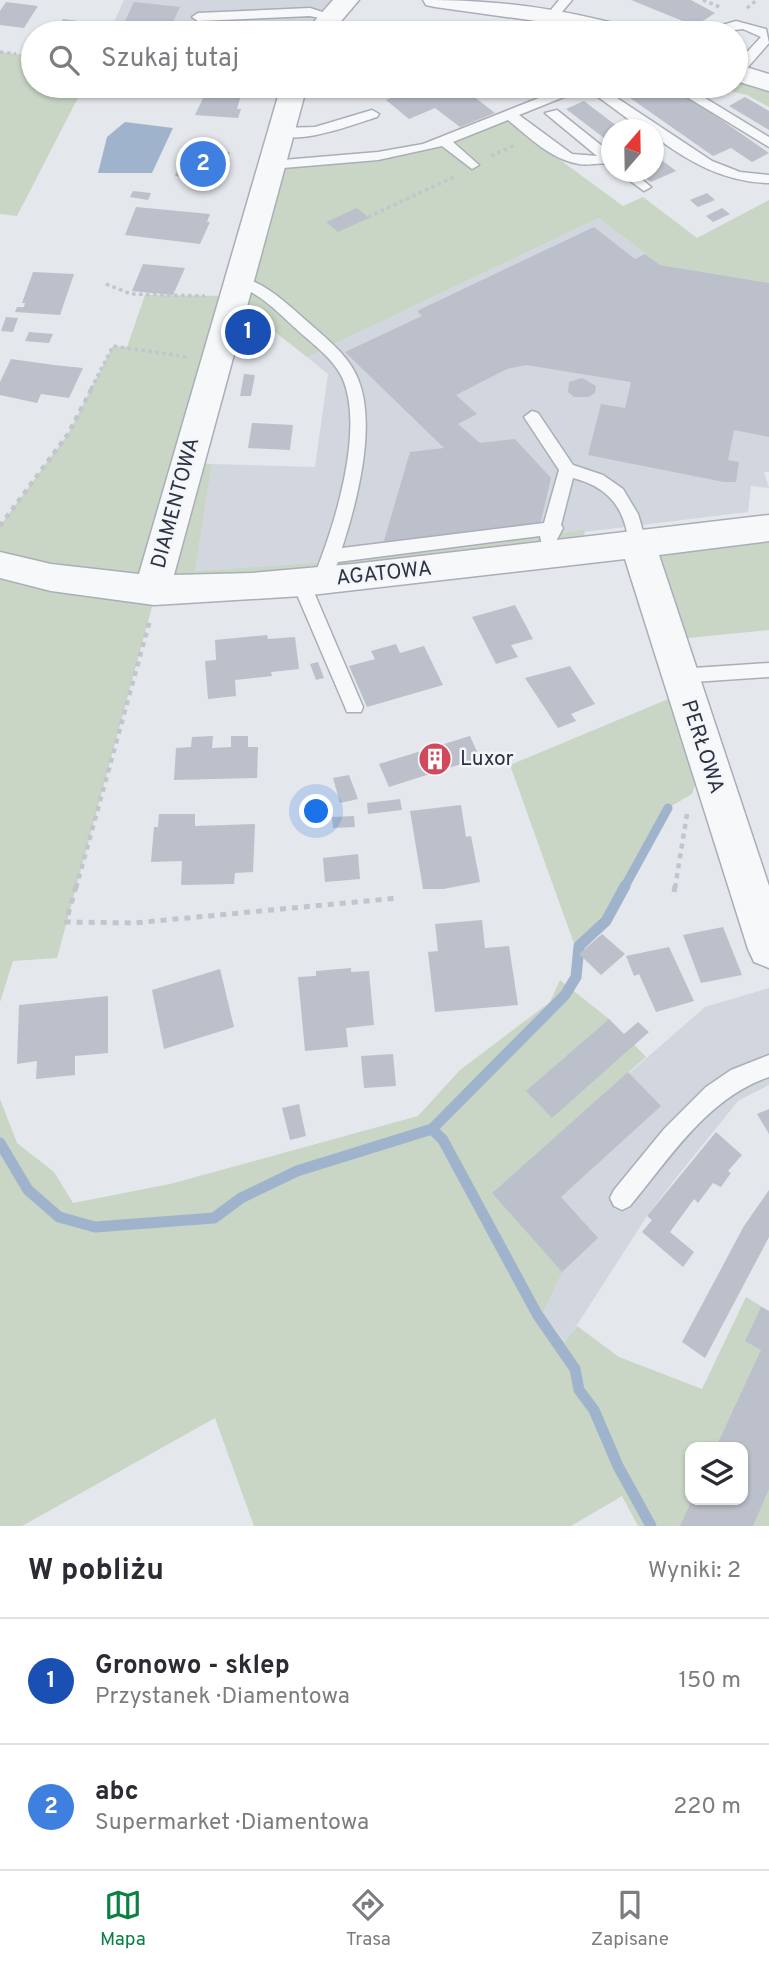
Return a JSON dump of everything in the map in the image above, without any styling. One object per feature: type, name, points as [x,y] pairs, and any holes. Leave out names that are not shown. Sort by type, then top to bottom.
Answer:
[{"type":"street","points":[[435,0],[559,8],[593,21]]},
{"type":"street","points":[[748,76],[769,83]]},
{"type":"street","name":"DIAMENTOWA","points":[[154,591],[160,556],[291,98]]},
{"type":"street","name":"AGATOWA","points":[[0,565],[86,585],[154,591],[208,591],[546,542],[638,545],[769,528]]},
{"type":"street","name":"PERŁOWA","points":[[638,545],[769,949]]},
{"type":"lane","points":[[198,17],[322,12]]},
{"type":"lane","points":[[748,27],[768,36],[748,58]]},
{"type":"lane","points":[[271,165],[390,154],[445,142],[552,98]]},
{"type":"lane","points":[[607,98],[637,119]]},
{"type":"lane","points":[[698,98],[769,143]]},
{"type":"lane","points":[[281,132],[316,131],[372,114]]},
{"type":"lane","points":[[552,114],[601,154]]},
{"type":"lane","points":[[510,116],[568,160],[585,163],[601,161]]},
{"type":"lane","points":[[664,137],[700,162],[741,176],[769,179]]},
{"type":"lane","points":[[445,142],[472,165]]},
{"type":"lane","points":[[638,182],[644,187]]},
{"type":"lane","points":[[236,288],[252,284],[268,294],[326,348],[351,378],[358,421],[348,491],[318,573],[354,707]]},
{"type":"lane","points":[[532,417],[567,470],[598,477],[612,486],[630,516],[638,545]]},
{"type":"lane","points":[[546,542],[567,470]]},
{"type":"lane","points":[[680,676],[769,670]]},
{"type":"lane","points":[[622,1198],[677,1133],[719,1090],[745,1074],[769,1066]]},
{"type":"path","points":[[703,0],[729,11]]},
{"type":"path","points":[[0,52],[16,54]]},
{"type":"path","points":[[368,217],[463,173],[472,165],[517,144]]},
{"type":"path","points":[[106,284],[123,292],[161,297],[236,288]]},
{"type":"path","points":[[0,526],[68,434],[113,346],[215,363]]},
{"type":"path","name":"DIAMENTOWA","points":[[154,591],[150,619],[66,922],[134,923],[398,898]]},
{"type":"path","points":[[674,892],[688,810]]},
{"type":"shaded area","points":[[124,0],[347,0],[328,21],[114,21]]},
{"type":"shaded area","points":[[599,218],[660,265],[769,283],[769,472],[764,472],[769,488],[751,486],[748,512],[355,560],[195,571],[212,464],[315,467],[328,374],[307,357]]},
{"type":"shaded area","points":[[769,988],[769,1085],[738,1101],[672,1183],[647,1216],[566,1342],[542,1314],[492,1193],[705,1007]]},
{"type":"green space","points":[[0,52],[21,55],[21,98],[78,98],[17,216],[0,214]]},
{"type":"green space","points":[[748,76],[769,83],[769,107],[748,96]]},
{"type":"green space","points":[[503,118],[623,206],[643,197],[697,238],[769,200],[769,283],[660,265],[599,218],[307,357],[261,321],[243,319],[188,462],[212,464],[195,571],[355,560],[584,530],[585,538],[153,603],[57,958],[13,961],[0,1002],[0,526],[68,434],[113,346],[127,347],[145,295],[234,296],[271,165],[416,150]]},
{"type":"green space","points":[[769,528],[769,630],[668,640],[638,545]]},
{"type":"green space","points":[[685,692],[705,756],[692,794],[668,808],[606,921],[577,952],[510,765]]},
{"type":"green space","points":[[560,980],[609,1019],[646,1057],[492,1193],[562,1272],[542,1314],[565,1342],[577,1326],[619,1357],[702,1389],[746,1297],[769,1311],[769,1526],[638,1526],[622,1496],[571,1526],[254,1526],[215,1418],[22,1526],[0,1526],[0,1099],[17,1143],[54,1172],[73,1203],[170,1184],[418,1116],[460,1070],[550,1002]]},
{"type":"water","points":[[125,122],[173,128],[152,173],[98,173],[107,137]]},
{"type":"building","points":[[631,0],[691,0],[715,13],[703,21],[683,21]]},
{"type":"building","points":[[6,2],[38,6],[28,21],[21,21],[21,28],[0,25],[0,11]]},
{"type":"building","points":[[134,2],[180,7],[174,21],[125,21]]},
{"type":"building","points":[[203,98],[240,98],[238,118],[195,115]]},
{"type":"building","points":[[476,98],[495,113],[460,127],[435,108],[409,119],[386,100]]},
{"type":"building","points":[[630,98],[690,98],[769,153],[752,162],[731,148],[713,156],[664,122],[664,119]]},
{"type":"building","points":[[747,98],[769,111],[769,130],[729,106]]},
{"type":"building","points":[[584,101],[608,119],[601,119],[601,136],[566,109]]},
{"type":"building","points":[[188,147],[230,152],[219,181],[175,176]]},
{"type":"building","points":[[664,162],[676,171],[664,176]]},
{"type":"building","points":[[133,191],[151,193],[148,200],[130,197]]},
{"type":"building","points":[[707,193],[715,200],[698,207],[690,200]]},
{"type":"building","points":[[136,207],[210,214],[207,222],[210,222],[200,244],[125,235]]},
{"type":"building","points":[[357,208],[369,218],[338,232],[326,222]]},
{"type":"building","points":[[722,208],[730,214],[713,222],[706,216]]},
{"type":"building","points":[[594,227],[635,259],[645,254],[660,265],[769,283],[769,437],[734,430],[728,460],[739,462],[736,482],[724,482],[588,455],[601,404],[625,408],[631,382],[526,365],[507,369],[456,395],[477,414],[458,424],[480,443],[515,439],[551,478],[540,525],[383,544],[410,452],[444,448],[345,352],[422,316],[417,311]]},
{"type":"building","points":[[143,264],[185,268],[173,295],[132,291]]},
{"type":"building","points":[[33,272],[74,274],[60,315],[15,312],[17,307],[24,307],[25,303],[22,303]]},
{"type":"building","points":[[6,317],[18,318],[13,332],[1,331]]},
{"type":"building","points":[[29,332],[53,334],[49,343],[25,341]]},
{"type":"building","points":[[11,359],[83,368],[69,398],[41,394],[37,403],[0,395],[0,382]]},
{"type":"building","points":[[244,374],[255,375],[251,396],[240,396]]},
{"type":"building","points":[[582,378],[596,386],[595,393],[589,397],[574,397],[568,392],[569,382]]},
{"type":"building","points":[[252,423],[293,425],[290,450],[248,448]]},
{"type":"building","points":[[515,605],[533,639],[511,645],[518,657],[496,664],[472,617]]},
{"type":"building","points":[[267,635],[268,639],[295,637],[299,669],[271,672],[272,676],[235,680],[236,696],[208,699],[205,661],[216,660],[215,640]]},
{"type":"building","points":[[396,644],[400,653],[424,646],[443,685],[367,707],[349,666],[375,659],[371,651]]},
{"type":"building","points":[[318,662],[324,678],[316,680],[310,664]]},
{"type":"building","points":[[570,666],[595,704],[571,714],[576,721],[558,728],[525,678]]},
{"type":"building","points":[[213,736],[212,748],[231,747],[231,736],[248,736],[248,747],[258,747],[257,778],[174,780],[176,748],[191,747],[192,737]]},
{"type":"building","name":"Luxor","points":[[470,736],[480,758],[389,787],[379,764]]},
{"type":"building","points":[[349,775],[358,799],[340,803],[333,778]]},
{"type":"building","points":[[400,799],[402,810],[368,814],[367,803]]},
{"type":"building","points":[[461,805],[466,837],[471,836],[480,882],[443,889],[423,889],[410,811]]},
{"type":"building","points":[[159,814],[195,814],[195,826],[255,824],[253,872],[235,873],[234,884],[181,885],[182,861],[151,862],[154,827],[158,827]]},
{"type":"building","points":[[354,816],[355,827],[333,828],[332,817]]},
{"type":"building","points":[[358,854],[360,879],[325,882],[323,858]]},
{"type":"building","points":[[482,920],[485,948],[509,946],[518,1005],[435,1012],[428,952],[438,951],[435,924]]},
{"type":"building","points":[[723,927],[742,975],[701,983],[683,935]]},
{"type":"building","points":[[602,934],[625,954],[601,975],[579,954]]},
{"type":"building","points":[[669,947],[694,1001],[656,1012],[639,974],[634,976],[626,956]]},
{"type":"building","points":[[351,968],[351,972],[369,971],[374,1025],[346,1028],[348,1047],[305,1051],[298,977],[316,976],[316,971]]},
{"type":"building","points":[[220,969],[234,1027],[164,1049],[152,990]]},
{"type":"building","points":[[108,996],[108,1053],[75,1056],[75,1075],[36,1079],[37,1061],[17,1064],[19,1005]]},
{"type":"building","points":[[609,1019],[624,1034],[638,1022],[649,1032],[552,1118],[526,1091]]},
{"type":"building","points":[[393,1054],[396,1086],[364,1088],[361,1056]]},
{"type":"building","points":[[628,1072],[661,1106],[561,1197],[598,1238],[562,1272],[492,1193]]},
{"type":"building","points":[[299,1104],[306,1136],[290,1140],[282,1108]]},
{"type":"building","points":[[769,1109],[769,1134],[757,1114]]},
{"type":"building","points":[[716,1132],[742,1155],[728,1171],[731,1173],[721,1187],[713,1183],[698,1203],[694,1199],[670,1232],[694,1252],[683,1267],[642,1232],[652,1220],[647,1216]]},
{"type":"building","points":[[769,1190],[769,1237],[705,1358],[682,1342],[744,1226]]},
{"type":"building","points":[[761,1307],[769,1311],[769,1489],[753,1526],[680,1526],[690,1505],[748,1505],[748,1442],[718,1442],[761,1350],[745,1341]]},
{"type":"waterway","points":[[624,888],[668,808]]},
{"type":"waterway","points":[[432,1129],[565,995],[576,977],[579,946],[606,921],[625,886]]},
{"type":"waterway","points":[[0,1143],[28,1190],[59,1217],[95,1227],[214,1218],[241,1198],[297,1171],[432,1129]]},
{"type":"waterway","points":[[432,1129],[443,1140],[537,1314],[575,1369],[579,1390],[594,1410],[618,1466],[651,1526]]},
{"type":"place","name":"abc","points":[[203,164]]},
{"type":"place","name":"Gronowo - sklep","points":[[248,332]]},
{"type":"place","name":"Luxor","points":[[435,759]]}]
